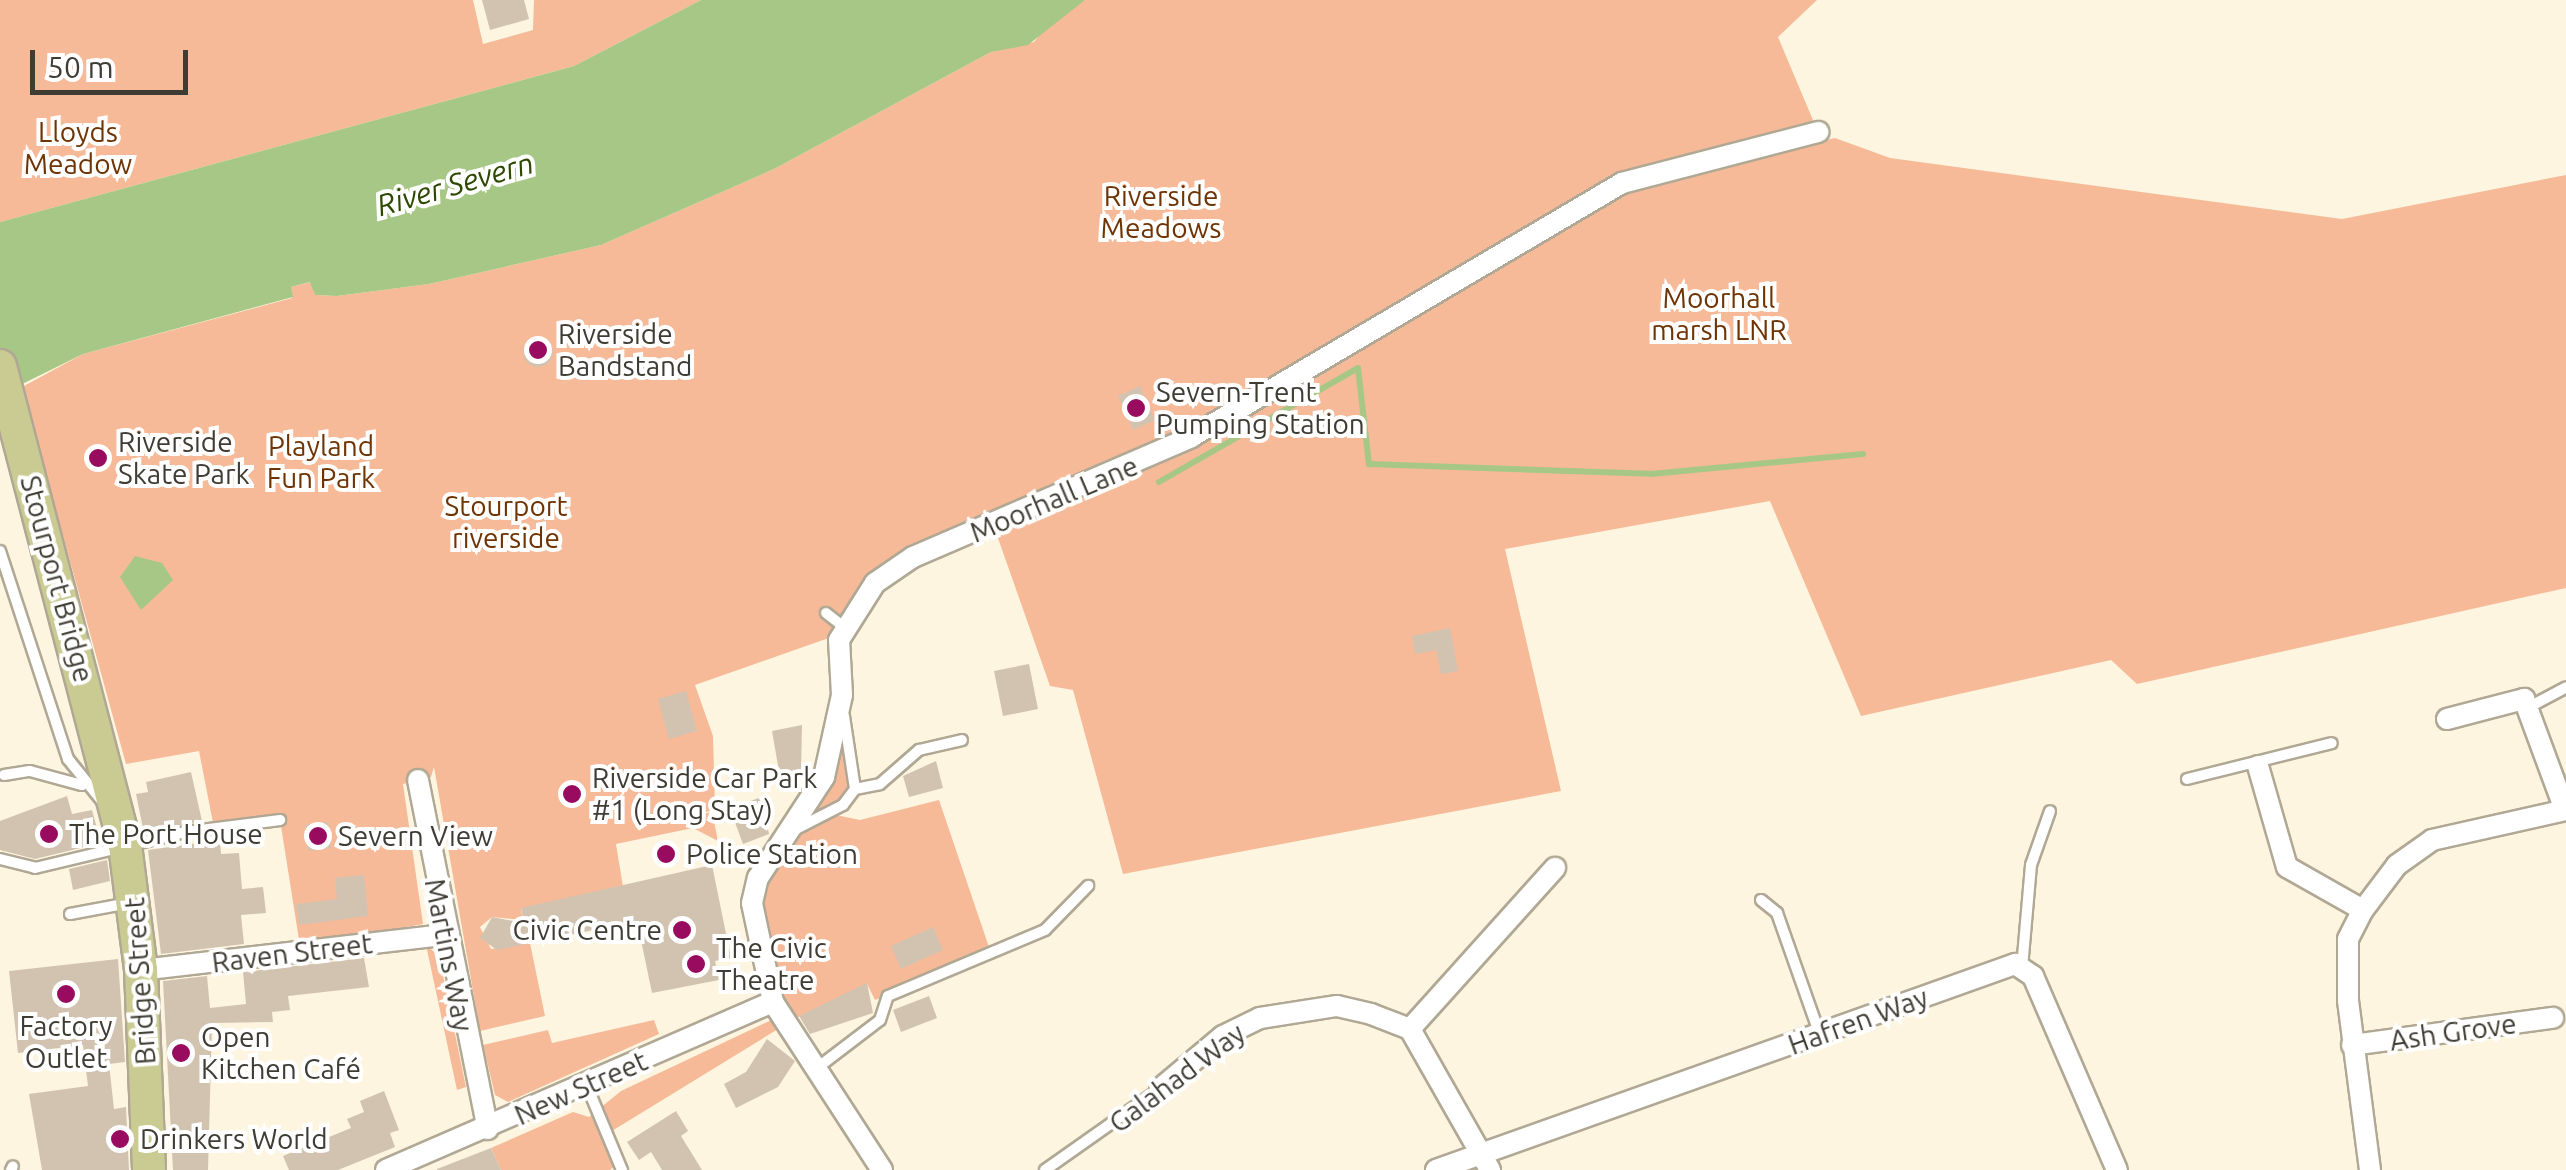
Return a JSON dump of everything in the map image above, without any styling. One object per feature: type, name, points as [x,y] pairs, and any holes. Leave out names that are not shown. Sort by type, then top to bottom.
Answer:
[{"type":"main road","name":"Stourport Bridge","points":[[0,366],[111,809]]},
{"type":"main road","name":"Bridge Street","points":[[111,809],[134,902],[142,970],[149,1170]]},
{"type":"street","name":"Moorhall Lane","points":[[845,628],[888,571],[1191,437],[1622,183],[1818,132]]},
{"type":"street","points":[[845,628],[836,650],[842,695],[824,777],[753,890],[759,962],[773,1002],[882,1170]]},
{"type":"street","points":[[2370,1170],[2352,1046],[2348,939],[2363,910],[2397,866],[2432,840],[2566,810],[2531,706],[2524,700],[2448,719]]},
{"type":"street","points":[[2258,766],[2287,867],[2363,910]]},
{"type":"street","name":"Martins Way","points":[[418,780],[443,935],[488,1129]]},
{"type":"street","points":[[1485,1162],[1410,1028],[1555,868]]},
{"type":"street","name":"Raven Street","points":[[142,970],[443,935]]},
{"type":"street","name":"Hafren Way","points":[[1436,1170],[1485,1162],[2015,964],[2022,968]]},
{"type":"street","points":[[2022,968],[2033,976],[2118,1170]]},
{"type":"street","name":"New Street","points":[[386,1170],[488,1129],[773,1002]]},
{"type":"street","name":"Galahad Way","points":[[1160,1089],[1224,1036],[1273,1015],[1337,1006],[1410,1028]]},
{"type":"street","name":"Ash Grove","points":[[2352,1046],[2553,1018]]},
{"type":"lane","points":[[0,551],[43,691],[111,809]]},
{"type":"lane","points":[[826,614],[845,628]]},
{"type":"lane","points":[[2531,706],[2566,687]]},
{"type":"lane","points":[[794,830],[843,806],[854,789],[842,695]]},
{"type":"lane","points":[[854,789],[880,784],[919,750],[962,740]]},
{"type":"lane","points":[[2187,778],[2258,766],[2332,744]]},
{"type":"lane","points":[[4,775],[30,772],[111,809],[280,820]]},
{"type":"lane","points":[[0,858],[35,868],[111,809]]},
{"type":"lane","points":[[2022,968],[2032,864],[2050,812]]},
{"type":"lane","points":[[816,1068],[880,1020],[888,996],[1045,930],[1088,886]]},
{"type":"lane","points":[[1761,900],[1777,913],[1820,1036]]},
{"type":"lane","points":[[70,914],[134,902]]},
{"type":"lane","points":[[587,1086],[617,1168]]},
{"type":"lane","name":"Galahad Way","points":[[1044,1170],[1160,1089]]},
{"type":"green space","name":"Lloyds Meadow","points":[[0,0],[473,0],[483,44],[533,30],[534,0],[701,0],[574,66],[0,222]]},
{"type":"green space","points":[[1085,0],[1817,0],[1778,37],[1818,132],[1691,169],[1835,138],[1890,158],[2342,219],[2566,175],[2566,588],[2137,684],[2111,660],[1861,716],[1770,501],[1505,549],[1561,791],[1123,874],[1073,690],[1050,686],[993,524],[1021,511],[883,562],[843,633],[695,685],[713,736],[715,809],[698,815],[712,812],[718,841],[693,828],[616,844],[623,887],[521,909],[523,920],[492,917],[480,927],[491,949],[530,943],[545,1016],[480,1031],[434,767],[431,777],[403,784],[423,924],[300,946],[280,820],[214,828],[199,751],[126,764],[22,387],[83,354],[292,298],[291,287],[311,282],[315,295],[337,296],[429,284],[601,245],[774,169],[991,52],[1034,42],[1054,17]]},
{"type":"green space","points":[[842,695],[855,789],[831,814],[860,820],[939,800],[991,953],[875,1000],[867,984],[796,1018],[607,1134],[618,1163],[610,1170],[501,1170],[491,1148],[573,1112],[589,1117],[621,1091],[780,1016],[752,903],[812,800]]},
{"type":"green space","points":[[426,945],[439,956],[466,1087],[457,1090]]},
{"type":"green space","points":[[654,1020],[659,1034],[508,1102],[495,1095],[483,1045],[548,1030],[552,1043]]},
{"type":"water","name":"River Severn","points":[[701,0],[1085,0],[1028,45],[991,52],[774,169],[601,245],[429,284],[337,296],[315,295],[310,282],[291,287],[293,297],[83,354],[0,395],[0,222],[574,66]]},
{"type":"water","points":[[135,556],[162,563],[173,580],[141,610],[120,577]]},
{"type":"building","points":[[482,0],[524,0],[529,19],[490,30]]},
{"type":"building","name":"Riverside Bandstand","points":[[538,337],[552,346],[553,352],[544,366],[538,367],[524,358],[523,352],[532,338]]},
{"type":"building","name":"Severn-Trent Pumping Station","points":[[1140,386],[1155,420],[1133,430],[1118,396]]},
{"type":"building","points":[[1450,628],[1458,671],[1441,674],[1436,650],[1415,654],[1412,636]]},
{"type":"building","points":[[1029,664],[1038,709],[1003,716],[994,671]]},
{"type":"building","points":[[686,691],[697,731],[669,739],[658,699]]},
{"type":"building","points":[[802,725],[801,773],[780,777],[772,731]]},
{"type":"building","points":[[936,761],[943,788],[909,797],[903,776]]},
{"type":"building","points":[[191,772],[202,821],[144,833],[136,794],[148,792],[146,782]]},
{"type":"building","name":"The Port House","points":[[67,796],[72,814],[92,810],[101,843],[35,859],[0,850],[0,821]]},
{"type":"building","points":[[761,797],[769,834],[743,844],[730,809]]},
{"type":"building","name":"Severn View","points":[[328,822],[331,848],[308,851],[305,825]]},
{"type":"building","points":[[220,840],[221,854],[239,853],[242,889],[263,887],[266,913],[241,915],[244,944],[161,954],[148,850]]},
{"type":"building","points":[[107,860],[110,881],[73,890],[69,869]]},
{"type":"building","name":"Civic Centre","points":[[712,865],[731,958],[715,961],[719,980],[652,993],[637,921],[497,950],[480,938],[492,917],[524,923],[521,908]]},
{"type":"building","points":[[364,875],[368,916],[299,925],[296,904],[337,899],[335,878]]},
{"type":"building","points":[[933,927],[943,950],[901,969],[891,946]]},
{"type":"building","points":[[364,958],[369,987],[288,996],[290,1010],[272,1012],[273,1022],[212,1023],[208,1170],[173,1170],[163,981],[207,976],[210,1008],[246,1004],[243,972]]},
{"type":"building","points":[[118,959],[125,1062],[109,1064],[114,1109],[126,1107],[129,1170],[42,1170],[29,1094],[88,1086],[83,1045],[18,1053],[9,971]]},
{"type":"building","points":[[867,983],[873,1013],[810,1034],[799,1016]]},
{"type":"building","points":[[929,996],[937,1018],[901,1032],[893,1010]]},
{"type":"building","points":[[767,1039],[795,1061],[778,1087],[736,1108],[724,1084],[746,1072]]},
{"type":"building","points":[[384,1091],[399,1130],[390,1133],[395,1147],[338,1170],[289,1170],[283,1156],[351,1128],[347,1119],[364,1112],[360,1101]]},
{"type":"building","points":[[676,1111],[688,1131],[681,1136],[702,1170],[662,1170],[651,1152],[639,1160],[627,1142]]},
{"type":"building","points":[[491,1148],[501,1170],[437,1170],[437,1169]]},
{"type":"waterway","points":[[1159,482],[1358,368],[1369,464],[1651,474],[1863,454]]},
{"type":"place","name":"Riverside Bandstand","points":[[538,350]]},
{"type":"place","name":"Severn-Trent Pumping Station","points":[[1136,408]]},
{"type":"place","name":"Riverside Skate Park","points":[[98,458]]},
{"type":"place","name":"Riverside Car Park #1 (Long Stay)","points":[[572,794]]},
{"type":"place","name":"The Port House","points":[[49,834]]},
{"type":"place","name":"Severn View","points":[[318,836]]},
{"type":"place","name":"Police Station","points":[[666,854]]},
{"type":"place","name":"Civic Centre","points":[[682,930]]},
{"type":"place","name":"The Civic Theatre","points":[[696,964]]},
{"type":"place","name":"Factory Outlet","points":[[66,994]]},
{"type":"place","name":"Open Kitchen Café","points":[[181,1053]]},
{"type":"place","name":"Drinkers World","points":[[120,1139]]},
{"type":"park label","name":"Riverside Meadows","points":[[1161,212]]},
{"type":"park label","name":"Moorhall marsh LNR","points":[[1719,314]]},
{"type":"park label","name":"Playland Fun Park","points":[[321,462]]},
{"type":"park label","name":"Stourport riverside","points":[[506,522]]}]
